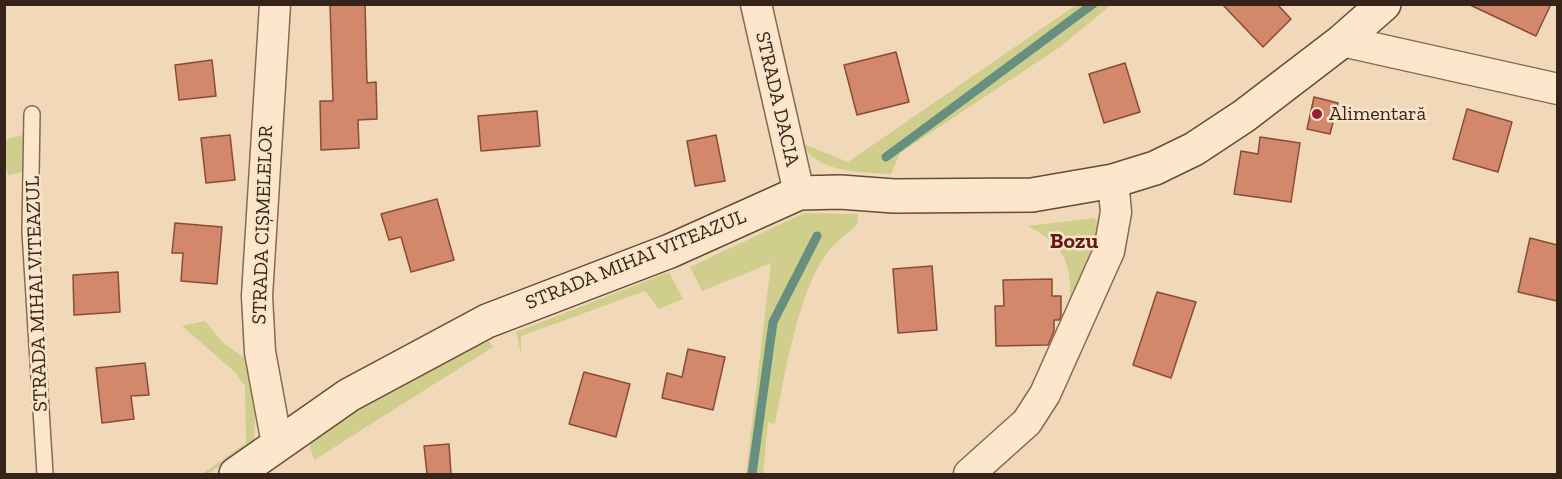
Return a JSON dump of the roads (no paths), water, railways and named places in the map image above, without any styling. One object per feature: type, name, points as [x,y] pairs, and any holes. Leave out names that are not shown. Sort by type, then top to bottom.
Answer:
[{"type":"street","name":"STRADA CIȘMELELOR","points":[[274,4],[257,296],[260,352],[277,444]]},
{"type":"street","name":"STRADA DACIA","points":[[756,4],[799,193]]},
{"type":"street","name":"STRADA MIHAI VITEAZUL","points":[[236,474],[349,395],[487,321],[670,251],[799,193],[840,192],[905,196],[1032,195],[1113,181],[1155,168],[1194,149],[1245,116],[1342,41],[1384,4]]},
{"type":"street","points":[[1342,41],[1557,89]]},
{"type":"street","points":[[969,474],[1027,422],[1046,394],[1109,251],[1116,212],[1113,181]]},
{"type":"lane","name":"STRADA MIHAI VITEAZUL","points":[[32,114],[30,232],[45,474]]},
{"type":"waterway","points":[[886,157],[1093,4]]},
{"type":"waterway","points":[[752,474],[773,322],[817,236]]},
{"type":"place","name":"Alimentară","points":[[1317,114]]},
{"type":"district","name":"Bozu","points":[[1074,242]]}]
